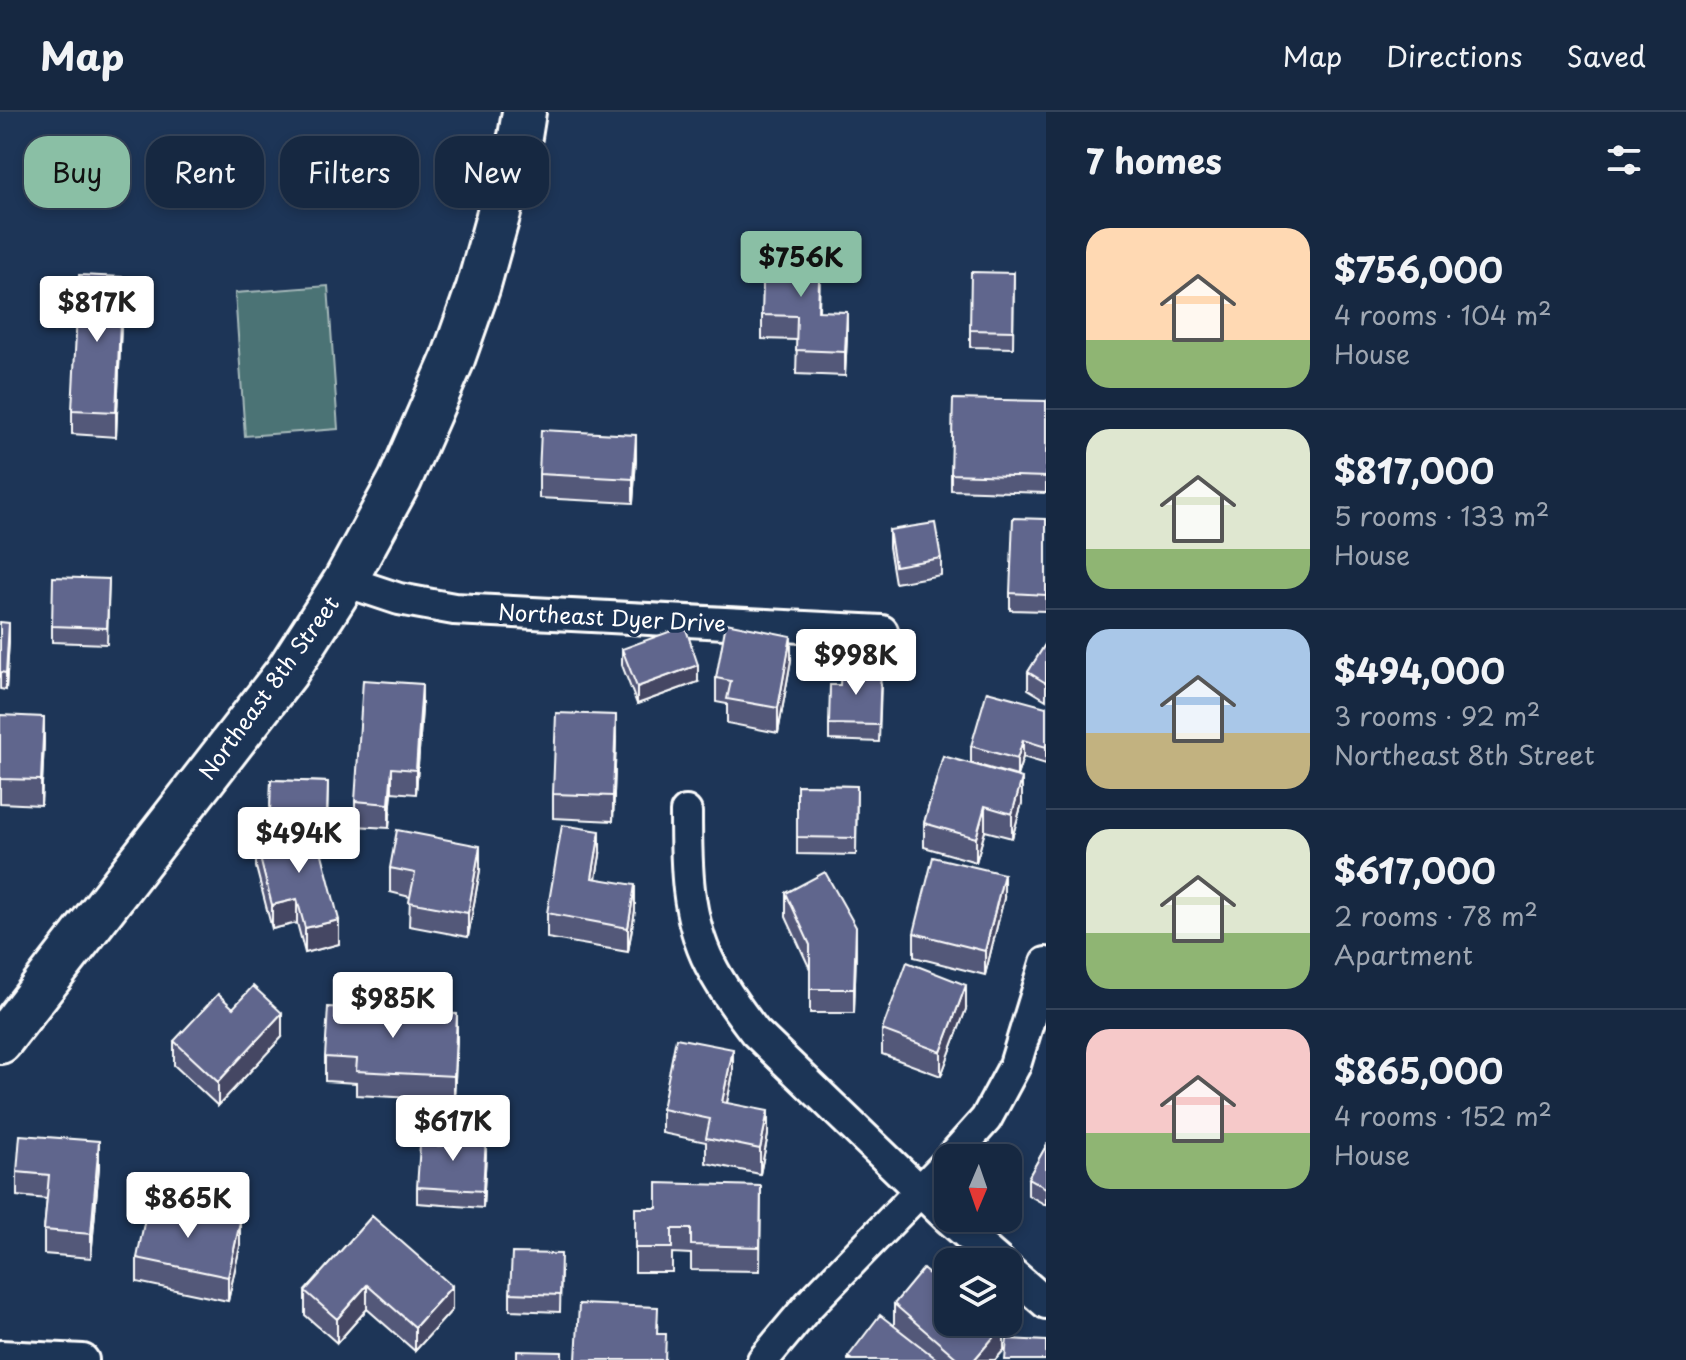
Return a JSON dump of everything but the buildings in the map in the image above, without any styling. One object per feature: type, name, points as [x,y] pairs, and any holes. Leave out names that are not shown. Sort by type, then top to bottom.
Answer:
[{"type":"main road","name":"Northeast 8th Street","points":[[0,1042],[286,673],[345,581],[400,480],[453,359],[478,288],[520,137],[524,112]]},
{"type":"street","name":"Northeast Dyer Drive","points":[[345,581],[399,599],[454,609],[882,631]]},
{"type":"street","points":[[686,812],[686,876],[695,927],[709,963],[728,996],[755,1032],[934,1206]]},
{"type":"street","points":[[964,1144],[986,1119],[1015,1065],[1046,963]]},
{"type":"street","points":[[763,1360],[809,1305],[934,1178]]},
{"type":"street","points":[[964,1232],[983,1248]]},
{"type":"street","points":[[1022,1282],[1046,1303]]},
{"type":"street","points":[[0,1356],[83,1360]]},
{"type":"green space","points":[[328,286],[338,429],[245,436],[235,293]]}]
